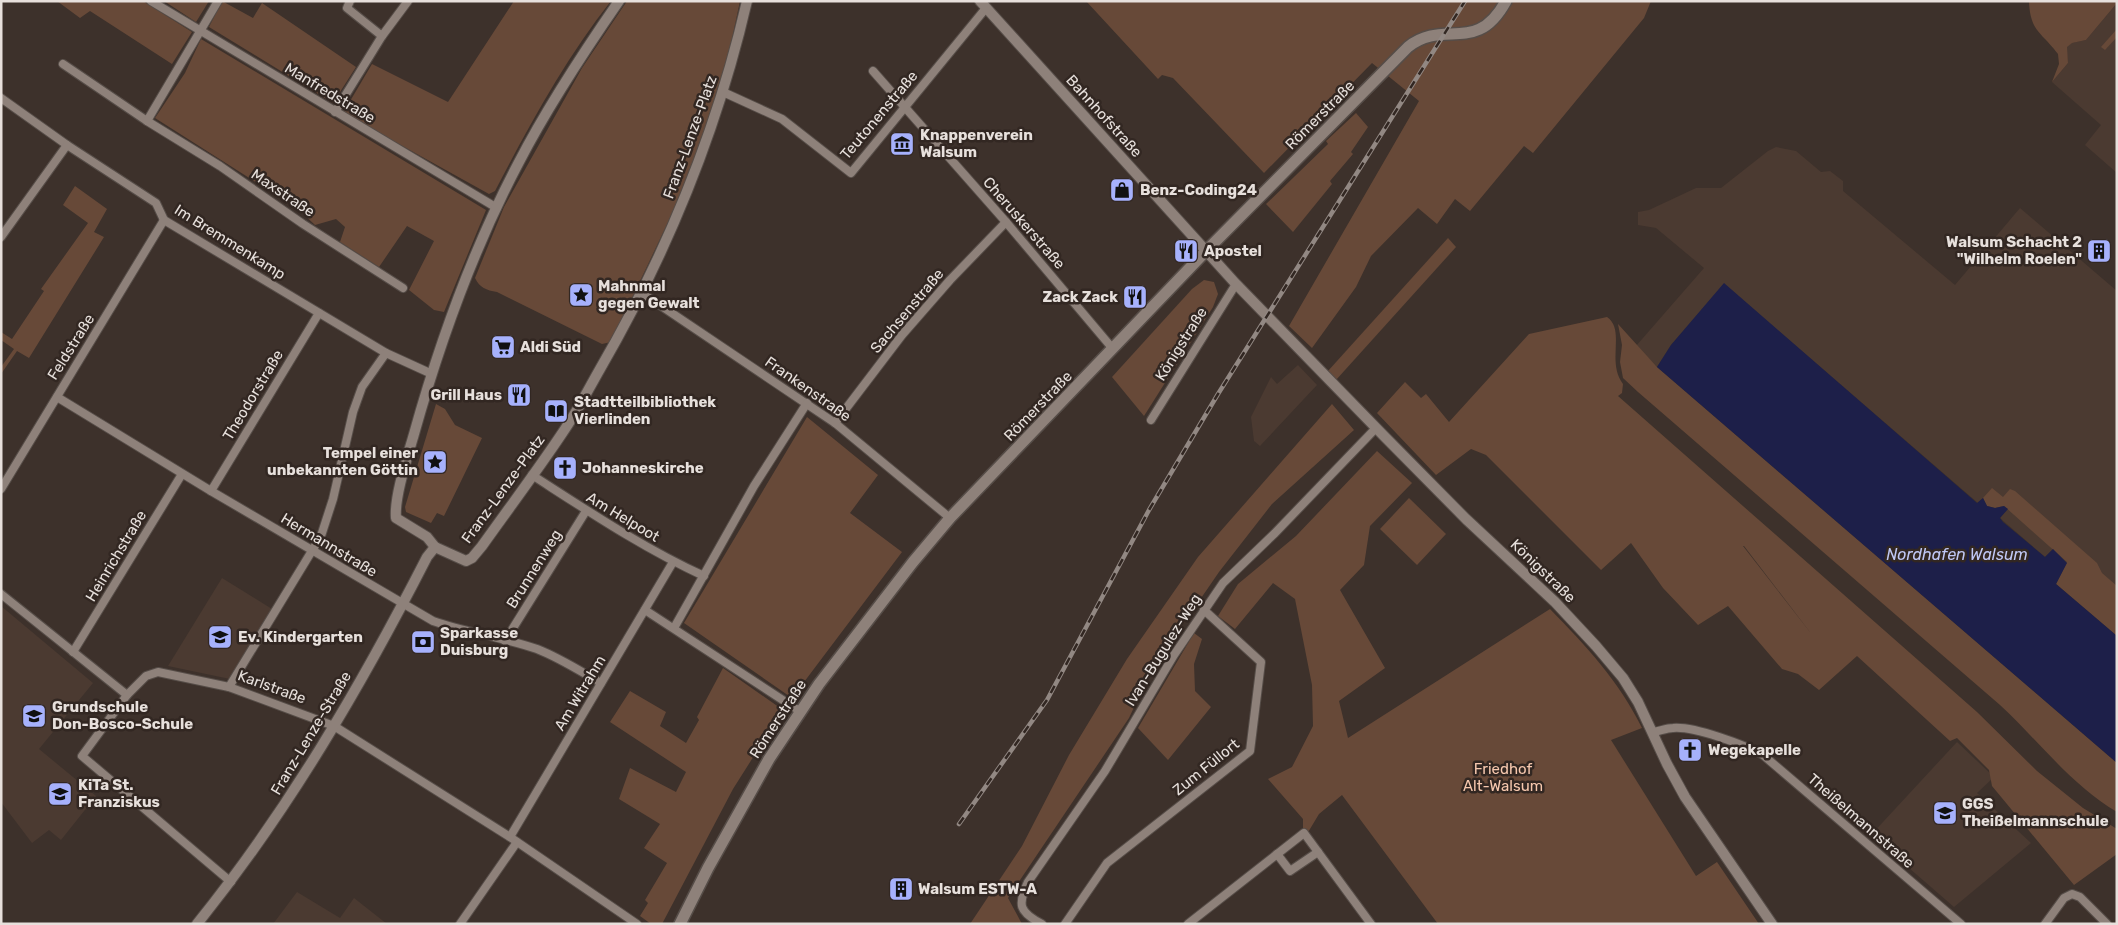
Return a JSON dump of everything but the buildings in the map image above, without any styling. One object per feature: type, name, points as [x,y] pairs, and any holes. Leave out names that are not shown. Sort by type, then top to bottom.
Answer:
[{"type":"main road","name":"Römerstraße","points":[[680,924],[756,782],[800,712],[896,584],[950,518],[1206,251],[1408,47],[1424,37],[1467,35],[1479,30],[1491,23],[1506,1]]},
{"type":"street","name":"Manfredstraße","points":[[151,1],[199,32],[497,208]]},
{"type":"street","points":[[147,121],[218,1]]},
{"type":"street","points":[[350,1],[347,8],[382,36]]},
{"type":"street","points":[[334,112],[382,36],[408,1]]},
{"type":"street","name":"Franz-Lenze-Platz","points":[[618,1],[577,63],[519,162],[465,283],[432,374],[406,464],[396,516],[398,520],[427,537],[435,547],[457,558],[469,561],[564,431],[642,293],[684,198],[723,92],[747,1]]},
{"type":"street","name":"Teutonenstraße","points":[[723,92],[782,119],[852,173],[983,5]]},
{"type":"street","name":"Bahnhofstraße","points":[[983,5],[1206,251]]},
{"type":"street","name":"Maxstraße","points":[[64,64],[147,121],[220,166],[297,220],[403,288]]},
{"type":"street","name":"Cheruskerstraße","points":[[873,71],[1006,222],[1113,349]]},
{"type":"street","name":"Im Bremmenkamp","points":[[1,98],[156,204],[164,220],[386,353],[432,374]]},
{"type":"street","points":[[1,237],[68,145]]},
{"type":"street","name":"Feldstraße","points":[[1,488],[164,220]]},
{"type":"street","name":"Sachsenstraße","points":[[835,423],[902,335],[950,280],[1006,222]]},
{"type":"street","name":"Königstraße","points":[[1206,251],[1466,519],[1555,602],[1623,678],[1654,732],[1667,764],[1685,797],[1772,924]]},
{"type":"street","name":"Königstraße","points":[[1151,420],[1236,284]]},
{"type":"street","name":"Frankenstraße","points":[[642,293],[835,423],[950,518]]},
{"type":"street","name":"Theodorstraße","points":[[211,492],[319,313]]},
{"type":"street","points":[[230,687],[322,536],[356,404],[362,387],[386,353]]},
{"type":"street","name":"Hermannstraße","points":[[57,397],[211,492],[433,621],[553,656],[601,683]]},
{"type":"street","points":[[674,628],[754,486],[807,403]]},
{"type":"street","name":"Ivan-Bugulez-Weg","points":[[1042,924],[1028,917],[1022,908],[1022,894],[1028,882],[1105,771],[1204,610],[1235,570],[1275,534],[1376,428]]},
{"type":"street","name":"Heinrichstraße","points":[[73,652],[182,474]]},
{"type":"street","name":"Am Helpoot","points":[[532,476],[586,511],[673,562],[704,576]]},
{"type":"street","name":"Brunnenweg","points":[[505,641],[586,511]]},
{"type":"street","name":"Franz-Lenze-Straße","points":[[197,924],[231,882],[286,804],[334,726],[427,557],[435,547]]},
{"type":"street","name":"Am Witrahm","points":[[510,837],[673,562]]},
{"type":"street","points":[[1,594],[127,695]]},
{"type":"street","points":[[645,610],[800,712]]},
{"type":"street","name":"Zum Füllort","points":[[1065,924],[1107,863],[1250,751],[1261,662],[1204,610]]},
{"type":"street","name":"Karlstraße","points":[[231,882],[82,756],[127,695],[146,676],[158,672],[230,687],[334,726],[510,837],[637,924]]},
{"type":"street","name":"Theißelmannstraße","points":[[1654,732],[1674,728],[1686,729],[1746,746],[1763,755],[1961,924]]},
{"type":"street","points":[[1188,924],[1304,833],[1367,922]]},
{"type":"street","points":[[460,924],[517,842]]},
{"type":"street","points":[[1277,854],[1290,871],[1318,852]]},
{"type":"street","points":[[2045,924],[2064,898],[2072,894],[2080,897],[2107,924]]},
{"type":"shaded area","points":[[2117,3],[2117,173],[2085,145],[2101,125],[2052,82],[2068,63],[2066,47],[2071,43],[2086,40]]},
{"type":"shaded area","points":[[1776,147],[1796,151],[1821,172],[1830,171],[1843,181],[1843,191],[1955,285],[2020,208],[2117,291],[2117,636],[2053,549],[2045,557],[2000,518],[2007,509],[1983,498],[1978,503],[1724,284],[1671,345],[1657,367],[1636,346],[1704,268],[1656,228],[1638,225],[1638,212],[1649,210],[1696,188],[1721,188],[1768,151]]},
{"type":"shaded area","points":[[1298,365],[1317,385],[1260,446],[1254,441],[1251,417],[1271,377],[1277,384]]},
{"type":"shaded area","name":"Ev. Kindergarten","points":[[222,578],[272,609],[230,679],[168,666]]},
{"type":"shaded area","name":"Grundschule Don-Bosco-Schule","points":[[1,606],[93,683],[39,749],[96,796],[61,840],[49,830],[32,843],[1,802]]},
{"type":"shaded area","name":"GGS Theißelmannschule","points":[[1957,742],[1994,777],[1977,793],[2031,843],[1954,907],[1871,835]]},
{"type":"shaded area","points":[[297,892],[340,918],[354,898],[387,924],[273,924]]},
{"type":"green space","points":[[57,1],[143,1],[192,32],[172,64],[90,11],[80,18]]},
{"type":"green space","points":[[164,1],[209,1],[196,22]]},
{"type":"green space","points":[[222,1],[253,18],[262,3],[356,67],[333,103],[209,27]]},
{"type":"green space","points":[[514,1],[611,1],[563,69],[495,191],[489,194],[343,113],[372,64],[448,102]]},
{"type":"green space","points":[[627,1],[740,1],[721,91],[691,174],[611,342],[602,344],[497,292],[484,288],[475,278],[504,207],[582,68]]},
{"type":"green space","points":[[1086,1],[1651,1],[1644,18],[1533,153],[1524,146],[1470,211],[1455,199],[1437,224],[1418,208],[1371,256],[1356,287],[1312,348],[1289,326],[1419,101],[1372,63],[1264,173],[1173,78],[1162,75],[1158,79]]},
{"type":"green space","points":[[2029,1],[2117,1],[2117,3],[2086,40],[2072,43],[2067,47],[2068,63],[2052,82],[2059,64],[2058,54],[2034,26]]},
{"type":"green space","points":[[2117,29],[2117,37],[2105,50],[2101,47]]},
{"type":"green space","points":[[201,39],[486,210],[444,312],[434,310],[409,290],[434,241],[407,226],[379,267],[340,242],[345,227],[336,219],[315,225],[298,209],[155,118],[185,73]]},
{"type":"green space","points":[[1356,113],[1368,127],[1351,152],[1353,154],[1330,181],[1332,184],[1293,232],[1266,204],[1328,144],[1326,141]]},
{"type":"green space","points":[[75,186],[107,209],[94,232],[104,237],[29,358],[17,351],[1,374],[1,367],[14,349],[1,340],[1,332],[12,339],[44,291],[41,289],[88,223],[63,205]]},
{"type":"green space","points":[[1448,238],[1456,247],[1336,380],[1328,371]]},
{"type":"green space","points":[[1204,280],[1214,282],[1218,294],[1213,307],[1144,416],[1112,377],[1192,289]]},
{"type":"green space","points":[[1607,317],[1615,330],[1616,366],[1623,384],[1622,393],[1618,396],[1977,712],[2037,771],[2083,808],[2117,829],[2117,854],[2074,885],[1992,786],[1989,770],[1957,738],[1950,741],[1857,656],[1819,690],[1798,674],[1782,669],[1728,606],[1698,625],[1663,588],[1631,543],[1601,570],[1486,455],[1471,449],[1436,475],[1377,413],[1405,382],[1421,398],[1426,394],[1449,422],[1529,334]],"holes":[[[1743,546],[1744,546],[1813,636]]]},
{"type":"green space","points":[[1618,324],[1657,367],[2117,763],[2117,812],[2084,789],[2000,705],[1623,378],[1620,362],[1622,345]]},
{"type":"green space","points":[[436,404],[445,409],[455,425],[482,438],[444,516],[437,513],[431,523],[406,512],[405,507]]},
{"type":"green space","points":[[1332,404],[1354,430],[1272,504],[1219,572],[1151,671],[1129,718],[1008,898],[1022,924],[970,924],[1022,846],[1069,755],[1127,659],[1198,557]]},
{"type":"green space","points":[[807,417],[878,475],[850,513],[902,552],[792,698],[684,623]]},
{"type":"green space","name":"Friedhof Alt-Walsum","points":[[1377,451],[1412,483],[1370,526],[1364,565],[1340,590],[1385,668],[1339,701],[1348,738],[1550,609],[1601,665],[1633,711],[1642,728],[1611,740],[1696,876],[1717,862],[1759,924],[1438,924],[1342,795],[1319,814],[1307,834],[1303,830],[1303,819],[1268,779],[1292,767],[1313,726],[1312,685],[1295,599],[1273,583],[1235,629],[1218,616],[1238,584],[1296,536]]},
{"type":"green space","points":[[1992,488],[2003,497],[2010,489],[2015,491],[2097,563],[2102,573],[2117,586],[2117,636],[2056,584],[2067,562],[2004,506],[1995,508],[1987,506],[1983,498]]},
{"type":"green space","points":[[1409,498],[1446,534],[1417,565],[1380,529]]},
{"type":"green space","points":[[1194,633],[1202,639],[1194,664],[1195,691],[1211,707],[1168,760],[1138,728]]},
{"type":"green space","points":[[723,668],[783,710],[733,789],[662,924],[651,924],[640,916],[648,903],[645,900],[667,863],[644,848],[660,824],[619,799],[630,768],[676,792],[686,772],[610,722],[630,691],[666,712],[660,726],[686,743],[699,720],[697,717]]},
{"type":"water","name":"Nordhafen Walsum","points":[[1724,283],[1977,503],[1983,498],[1987,506],[1995,508],[2004,506],[2008,509],[2000,518],[2003,522],[2045,557],[2053,549],[2067,563],[2056,584],[2117,636],[2117,763],[1657,367],[1671,345]]},
{"type":"railway","points":[[959,824],[1047,700],[1149,510],[1218,394],[1465,1]]},
{"type":"place","name":"Knappenverein Walsum","points":[[902,144]]},
{"type":"place","name":"Benz-Coding24","points":[[1122,190]]},
{"type":"place","name":"Apostel","points":[[1186,251]]},
{"type":"place","name":"Walsum Schacht 2 \"Wilhelm Roelen\"","points":[[2099,251]]},
{"type":"place","name":"Mahnmal gegen Gewalt","points":[[581,295]]},
{"type":"place","name":"Zack Zack","points":[[1135,297]]},
{"type":"place","name":"Aldi Süd","points":[[503,347]]},
{"type":"place","name":"Grill Haus","points":[[519,395]]},
{"type":"place","name":"Stadtteilbibliothek Vierlinden","points":[[556,411]]},
{"type":"place","name":"Tempel einer unbekannten Göttin","points":[[435,462]]},
{"type":"place","name":"Johanneskirche","points":[[565,468]]},
{"type":"place","name":"Ev. Kindergarten","points":[[220,637]]},
{"type":"place","name":"Sparkasse Duisburg","points":[[423,642]]},
{"type":"place","name":"Grundschule Don-Bosco-Schule","points":[[34,716]]},
{"type":"place","name":"Wegekapelle","points":[[1690,750]]},
{"type":"place","name":"KiTa St. Franziskus","points":[[60,794]]},
{"type":"place","name":"GGS Theißelmannschule","points":[[1945,813]]},
{"type":"place","name":"Walsum ESTW-A","points":[[901,889]]}]
